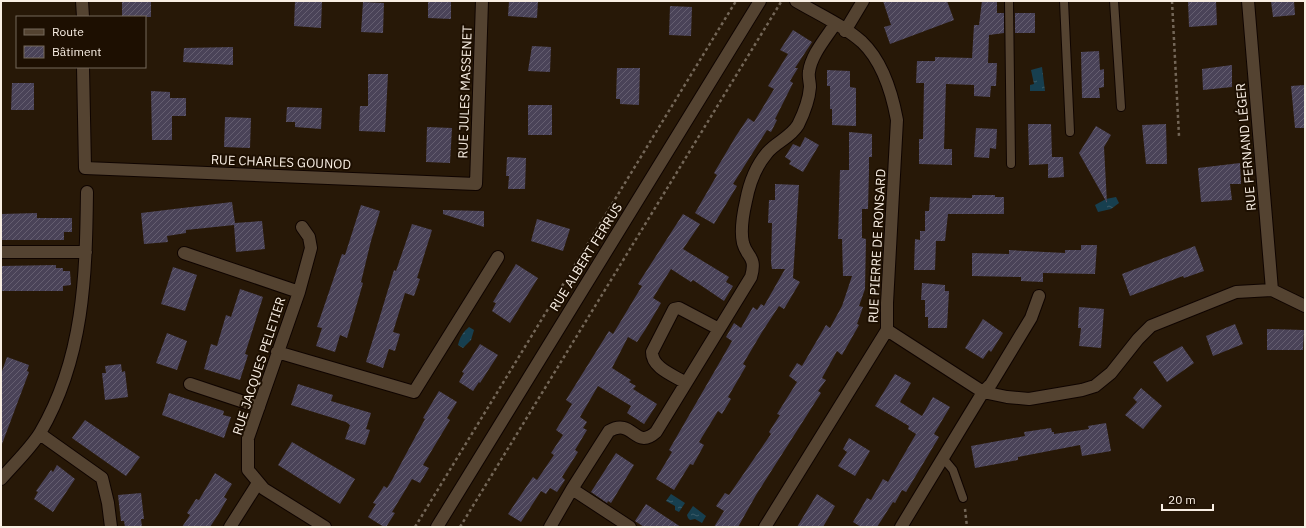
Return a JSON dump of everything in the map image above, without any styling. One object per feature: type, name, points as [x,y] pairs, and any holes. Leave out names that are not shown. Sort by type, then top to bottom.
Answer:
[{"type":"street","points":[[82,1],[83,16]]},
{"type":"street","name":"RUE JULES MASSENET","points":[[476,184],[482,1]]},
{"type":"street","name":"RUE ALBERT FERRUS","points":[[437,527],[760,1]]},
{"type":"street","name":"RUE PIERRE DE RONSARD","points":[[765,527],[887,330],[887,303],[897,120],[893,101],[877,62],[862,43],[840,27],[796,1]]},
{"type":"street","points":[[550,527],[609,431],[617,427],[627,428],[635,435],[643,438],[650,437],[656,432],[751,277],[754,267],[751,255],[744,246],[742,234],[745,202],[752,179],[767,154],[790,136],[807,106],[810,87],[809,72],[812,61],[863,1]]},
{"type":"street","name":"RUE FERNAND LÉGER","points":[[1248,1],[1272,290]]},
{"type":"street","name":"RUE CHARLES GOUNOD","points":[[83,68],[85,168],[476,184]]},
{"type":"street","points":[[1,479],[40,434],[65,379],[81,314],[86,252],[87,192]]},
{"type":"street","name":"RUE JACQUES PELETIER","points":[[302,227],[309,237],[311,248],[299,292],[248,438],[248,470],[264,489],[325,527]]},
{"type":"street","points":[[1,252],[86,252]]},
{"type":"street","points":[[184,253],[299,292]]},
{"type":"street","points":[[277,352],[414,392],[498,257]]},
{"type":"street","points":[[887,330],[983,392],[1007,397],[1029,399],[1082,390],[1095,386],[1111,373],[1138,339],[1151,326],[1236,292],[1272,290],[1305,306]]},
{"type":"street","points":[[901,527],[983,392],[991,384],[1031,318],[1039,296]]},
{"type":"street","points":[[686,383],[656,365],[652,360],[652,352],[674,309],[679,308],[719,329]]},
{"type":"street","points":[[190,384],[259,407]]},
{"type":"street","points":[[40,434],[102,478],[108,503],[111,527]]},
{"type":"street","points":[[230,527],[258,483]]},
{"type":"street","points":[[572,489],[630,527]]},
{"type":"lane","points":[[1009,1],[1011,164]]},
{"type":"lane","points":[[1064,1],[1070,132]]},
{"type":"lane","points":[[1114,1],[1121,107]]},
{"type":"lane","points":[[943,458],[953,470],[963,498]]},
{"type":"path","name":"RUE ALBERT FERRUS","points":[[415,527],[736,1]]},
{"type":"path","points":[[460,527],[782,1]]},
{"type":"path","points":[[1172,1],[1179,136]]},
{"type":"path","points":[[963,498],[966,527]]},
{"type":"water","points":[[1042,67],[1045,91],[1030,91],[1030,85],[1034,84],[1031,70]]},
{"type":"water","points":[[1116,197],[1119,203],[1111,209],[1098,212],[1095,205],[1106,199]]},
{"type":"water","points":[[469,327],[474,330],[471,340],[463,348],[458,345],[462,335]]},
{"type":"water","points":[[671,494],[685,503],[679,512],[675,510],[675,506],[666,501]]},
{"type":"water","points":[[693,506],[706,516],[702,523],[695,519],[690,520],[688,518],[687,515]]},
{"type":"building","points":[[122,1],[151,1],[151,17],[122,16]]},
{"type":"building","points":[[295,1],[322,1],[321,28],[294,26]]},
{"type":"building","points":[[428,1],[451,1],[451,19],[428,18]]},
{"type":"building","points":[[509,1],[538,1],[537,18],[508,16]]},
{"type":"building","points":[[883,1],[947,1],[954,20],[890,44],[884,27],[891,25]]},
{"type":"building","points":[[982,1],[997,1],[997,13],[1004,13],[1004,33],[989,35],[988,63],[997,63],[996,86],[991,86],[990,97],[974,96],[974,85],[946,84],[944,149],[952,149],[952,165],[919,164],[919,139],[923,139],[924,83],[916,83],[917,61],[935,61],[935,57],[972,58],[974,25],[979,25]]},
{"type":"building","points":[[1188,1],[1216,1],[1217,25],[1189,27]]},
{"type":"building","points":[[1271,1],[1294,1],[1295,15],[1273,17]]},
{"type":"building","points":[[363,2],[384,3],[383,33],[361,32]]},
{"type":"building","points":[[670,6],[692,7],[691,36],[669,35]]},
{"type":"building","points":[[1015,13],[1035,13],[1035,33],[1015,33]]},
{"type":"building","points":[[793,30],[812,42],[795,68],[798,68],[790,81],[793,83],[775,119],[777,120],[771,132],[767,130],[733,184],[737,186],[714,224],[695,213],[717,175],[714,173],[736,136],[748,118],[754,122],[774,89],[768,86],[788,54],[780,50]]},
{"type":"building","points":[[532,46],[551,47],[550,72],[528,71]]},
{"type":"building","points":[[233,47],[233,65],[183,62],[184,48]]},
{"type":"building","points":[[1099,51],[1100,70],[1104,69],[1104,87],[1099,88],[1100,98],[1082,98],[1081,52]]},
{"type":"building","points":[[1232,65],[1232,87],[1203,90],[1202,69]]},
{"type":"building","points":[[617,68],[640,68],[639,105],[620,104],[620,99],[616,99]]},
{"type":"building","points":[[827,70],[850,71],[850,87],[856,88],[856,126],[832,125],[830,86],[827,86]]},
{"type":"building","points":[[368,74],[388,74],[385,132],[359,131],[360,106],[368,106]]},
{"type":"building","points":[[12,83],[34,83],[34,110],[11,110]]},
{"type":"building","points":[[1305,85],[1305,128],[1295,128],[1291,86]]},
{"type":"building","points":[[151,91],[170,92],[170,98],[186,98],[186,116],[172,116],[172,140],[152,140]]},
{"type":"building","points":[[528,105],[552,105],[552,135],[528,135]]},
{"type":"building","points":[[287,107],[322,108],[321,129],[295,127],[295,122],[286,122]]},
{"type":"building","points":[[225,117],[251,118],[250,148],[224,147]]},
{"type":"building","points":[[1028,124],[1051,124],[1052,157],[1063,157],[1064,177],[1048,178],[1048,164],[1029,165]]},
{"type":"building","points":[[1166,124],[1167,164],[1146,164],[1142,125]]},
{"type":"building","points":[[1096,126],[1111,135],[1104,147],[1107,203],[1079,153]]},
{"type":"building","points":[[427,127],[452,128],[450,163],[426,162]]},
{"type":"building","points":[[976,128],[997,129],[996,149],[990,148],[989,158],[974,157]]},
{"type":"building","points":[[849,132],[872,134],[872,157],[869,157],[868,209],[862,209],[862,238],[866,239],[865,289],[859,306],[863,307],[857,324],[859,325],[842,355],[837,351],[822,378],[826,380],[818,391],[821,393],[756,495],[738,527],[714,527],[724,511],[716,506],[725,493],[729,495],[771,434],[769,432],[780,415],[777,414],[797,382],[789,376],[797,363],[802,366],[826,325],[830,328],[842,306],[852,276],[843,276],[842,239],[838,239],[840,170],[849,170]]},
{"type":"building","points":[[805,137],[819,145],[803,172],[789,164],[791,161],[785,157],[793,144],[800,147]]},
{"type":"building","points":[[507,157],[526,158],[525,189],[508,189],[509,176],[506,176]]},
{"type":"building","points":[[1240,163],[1241,184],[1230,184],[1232,200],[1201,202],[1198,168]]},
{"type":"building","points":[[775,184],[799,185],[793,278],[800,282],[784,309],[779,306],[762,332],[743,364],[746,366],[728,397],[731,399],[722,414],[718,411],[699,442],[704,445],[693,465],[690,464],[674,490],[656,479],[672,452],[669,450],[732,341],[726,337],[734,323],[741,328],[753,307],[757,310],[761,304],[764,306],[785,269],[772,269],[771,262],[772,223],[768,223],[769,200],[775,200]]},
{"type":"building","points":[[972,195],[995,195],[995,197],[1004,197],[1004,214],[948,214],[945,241],[936,241],[935,270],[914,270],[915,239],[920,240],[920,231],[925,231],[925,211],[929,211],[930,197],[972,198]]},
{"type":"building","points":[[232,202],[235,223],[262,221],[265,249],[236,252],[234,225],[186,230],[186,233],[167,236],[168,242],[144,244],[141,213]]},
{"type":"building","points":[[361,205],[380,211],[361,282],[363,283],[347,338],[340,335],[335,352],[316,346],[322,328],[317,327],[342,254],[345,255]]},
{"type":"building","points":[[443,210],[484,211],[484,227],[443,214]]},
{"type":"building","points":[[37,213],[37,218],[72,218],[72,232],[64,232],[64,240],[1,240],[1,214]]},
{"type":"building","points":[[683,214],[700,224],[683,249],[729,277],[726,282],[733,286],[724,301],[693,280],[691,282],[671,269],[653,298],[661,303],[645,330],[637,342],[628,337],[612,368],[631,380],[629,382],[636,386],[633,389],[657,404],[644,424],[627,413],[631,406],[598,386],[580,417],[587,422],[583,428],[587,430],[575,450],[578,452],[562,477],[565,480],[557,492],[550,488],[546,494],[541,491],[521,522],[508,514],[533,477],[537,480],[554,455],[551,453],[563,435],[556,430],[572,404],[566,400],[609,331],[613,334],[642,286],[638,284]]},
{"type":"building","points":[[537,219],[570,229],[563,251],[531,241]]},
{"type":"building","points":[[412,224],[432,230],[417,278],[420,279],[414,296],[405,293],[393,332],[400,334],[395,351],[389,349],[383,368],[366,362],[394,270],[396,271]]},
{"type":"building","points":[[1081,245],[1097,245],[1095,274],[1043,273],[1043,282],[1021,281],[1021,277],[972,276],[972,253],[1009,254],[1009,250],[1065,253],[1065,250],[1081,250]]},
{"type":"building","points":[[1195,246],[1204,271],[1184,278],[1183,276],[1130,296],[1122,274]]},
{"type":"building","points":[[516,264],[538,278],[510,323],[492,311],[496,303],[493,302]]},
{"type":"building","points":[[56,265],[56,268],[63,268],[63,271],[70,271],[71,285],[63,286],[63,291],[1,291],[1,266]]},
{"type":"building","points":[[173,267],[197,275],[185,311],[161,304]]},
{"type":"building","points":[[922,283],[945,285],[945,291],[949,291],[947,328],[928,328],[928,317],[925,317],[925,300],[921,300]]},
{"type":"building","points":[[240,289],[263,297],[245,354],[248,355],[240,380],[204,369],[211,344],[217,346],[226,315],[231,317]]},
{"type":"building","points":[[1079,307],[1104,309],[1101,348],[1079,346],[1081,328],[1078,328]]},
{"type":"building","points":[[983,319],[1003,333],[991,352],[989,350],[983,359],[965,348]]},
{"type":"building","points":[[1235,324],[1243,344],[1213,356],[1206,336]]},
{"type":"building","points":[[1267,329],[1304,330],[1303,350],[1267,350]]},
{"type":"building","points":[[167,333],[187,341],[177,370],[156,363]]},
{"type":"building","points":[[480,344],[498,355],[473,391],[459,382],[464,373],[462,372]]},
{"type":"building","points":[[1182,346],[1194,363],[1167,382],[1153,362]]},
{"type":"building","points":[[7,357],[29,365],[27,371],[29,372],[2,444],[1,374]]},
{"type":"building","points":[[121,364],[122,372],[125,371],[128,397],[105,400],[102,373],[106,373],[105,366]]},
{"type":"building","points":[[895,374],[911,383],[900,402],[922,416],[933,397],[950,407],[934,434],[939,437],[906,492],[902,490],[895,503],[893,502],[877,527],[861,527],[853,522],[867,498],[871,500],[883,479],[888,482],[916,434],[908,429],[909,426],[875,406]]},
{"type":"building","points":[[298,384],[333,395],[331,401],[371,413],[366,429],[370,430],[365,445],[345,439],[350,425],[346,422],[291,405]]},
{"type":"building","points":[[1141,388],[1162,406],[1143,429],[1125,415],[1137,402],[1133,398]]},
{"type":"building","points":[[439,391],[457,402],[447,418],[450,420],[423,465],[429,468],[420,483],[412,479],[392,512],[395,513],[386,527],[384,527],[368,517],[376,504],[373,503],[384,486],[387,488],[392,480],[425,419],[423,418]]},
{"type":"building","points":[[169,393],[224,411],[223,415],[231,417],[224,438],[162,415]]},
{"type":"building","points":[[85,420],[140,457],[126,476],[72,438]]},
{"type":"building","points":[[1106,423],[1111,451],[1082,456],[1080,445],[1018,457],[1018,460],[975,468],[971,446],[1025,436],[1024,432],[1051,428],[1054,434],[1089,429],[1088,426]]},
{"type":"building","points":[[849,438],[870,451],[855,476],[838,466],[847,452],[843,449]]},
{"type":"building","points":[[292,442],[355,479],[340,504],[278,465]]},
{"type":"building","points":[[616,453],[634,465],[611,503],[608,501],[607,503],[591,492]]},
{"type":"building","points":[[57,465],[75,479],[53,512],[34,499],[38,492],[36,491],[51,470],[53,472]]},
{"type":"building","points":[[215,473],[232,484],[224,497],[227,499],[219,513],[210,527],[182,527],[190,515],[187,513],[196,499],[199,500]]},
{"type":"building","points":[[141,493],[144,519],[141,519],[142,527],[125,527],[124,521],[121,521],[118,495]]},
{"type":"building","points":[[817,494],[835,506],[823,527],[797,527]]},
{"type":"building","points":[[646,504],[681,527],[644,527],[635,521]]}]
